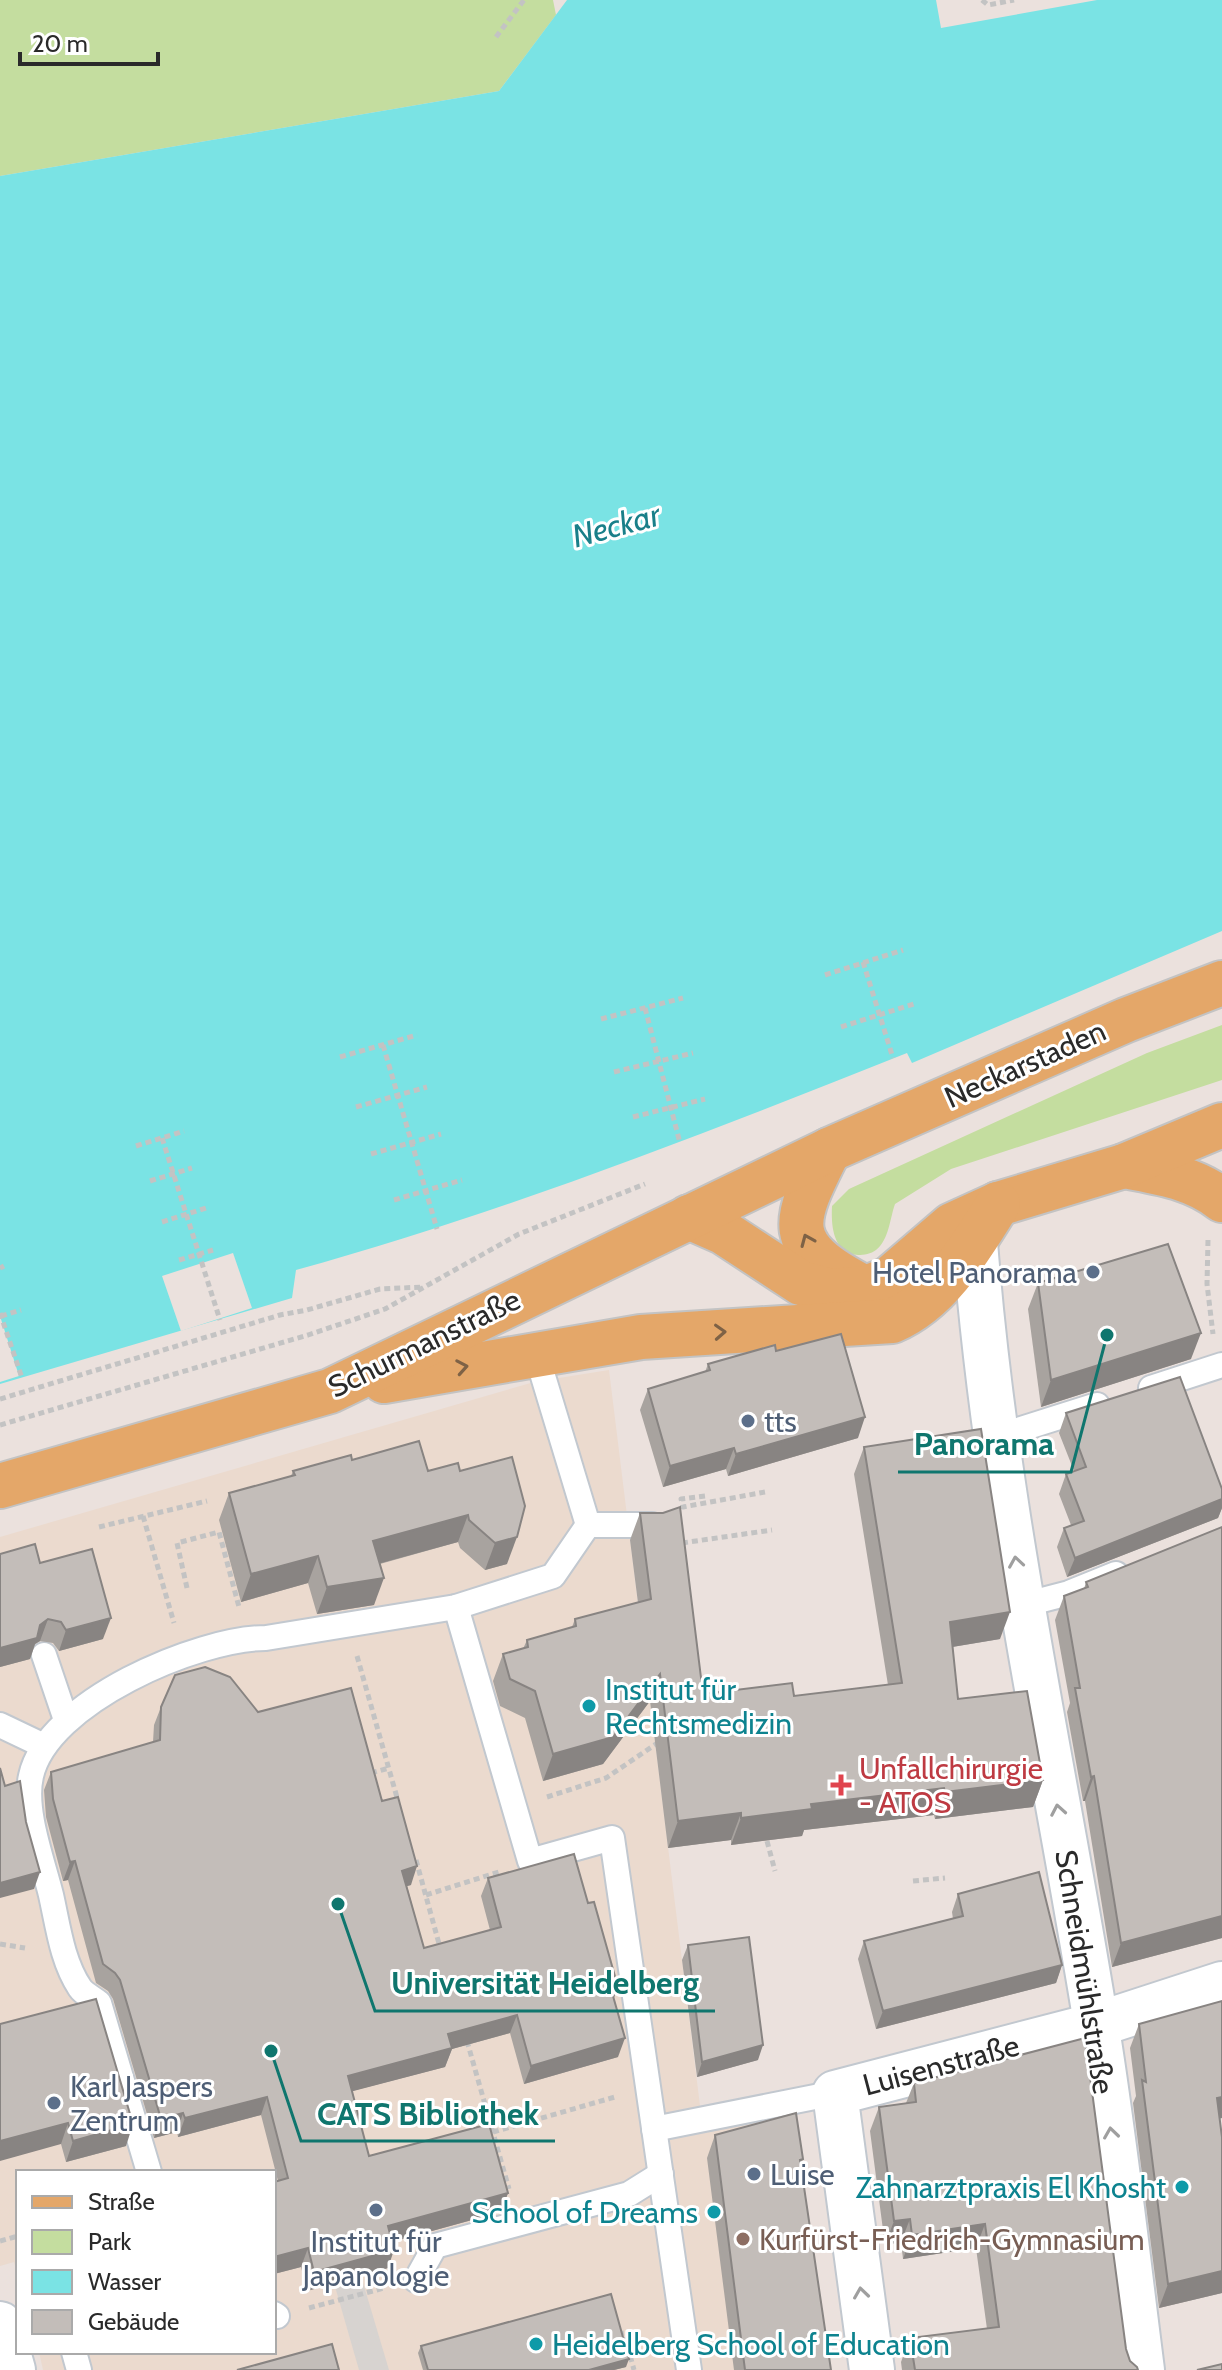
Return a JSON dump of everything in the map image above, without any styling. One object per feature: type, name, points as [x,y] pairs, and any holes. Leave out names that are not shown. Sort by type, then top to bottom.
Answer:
[{"type":"main road","name":"Neckarstaden","points":[[829,1150],[1126,1020],[1222,983]]},
{"type":"main road","points":[[689,1217],[723,1232],[801,1283],[830,1291],[866,1288],[889,1279],[952,1225],[998,1204],[1124,1166],[1222,1125]]},
{"type":"main road","name":"Schurmanstraße","points":[[0,1486],[330,1391],[829,1150]]},
{"type":"main road","points":[[829,1150],[804,1198],[801,1226],[808,1247],[818,1260],[866,1288]]},
{"type":"main road","points":[[1124,1166],[1176,1176],[1207,1188],[1215,1218]]},
{"type":"main road","points":[[330,1391],[641,1337],[892,1321],[935,1292],[975,1242],[998,1204]]},
{"type":"street","name":"Schneidmühlstraße","points":[[975,1242],[996,1437],[1084,2028],[1142,2370]]},
{"type":"street","name":"Luisenstraße","points":[[872,2370],[835,2093],[1084,2028],[1222,1984]]},
{"type":"street","points":[[0,2324],[13,2370]]},
{"type":"lane","points":[[536,1353],[588,1525]]},
{"type":"lane","points":[[996,1437],[1221,1365]]},
{"type":"lane","points":[[588,1525],[652,1525]]},
{"type":"lane","points":[[148,2170],[99,2003],[81,1990],[65,1957],[30,1806],[31,1776],[44,1746],[66,1720],[111,1689],[184,1656],[248,1638],[266,1638],[456,1607],[553,1576],[588,1525]]},
{"type":"lane","points":[[1023,1605],[1069,1593],[1138,1565]]},
{"type":"lane","points":[[456,1607],[530,1861],[612,1838],[689,2370]]},
{"type":"lane","points":[[44,1655],[66,1720]]},
{"type":"lane","points":[[0,1725],[44,1746]]},
{"type":"lane","points":[[654,2129],[835,2093]]},
{"type":"lane","points":[[416,2280],[435,2246],[629,2194],[661,2174]]},
{"type":"path","points":[[496,37],[524,0]]},
{"type":"path","points":[[982,0],[988,5],[1014,0]]},
{"type":"path","points":[[825,975],[903,950]]},
{"type":"path","points":[[863,962],[893,1058]]},
{"type":"path","points":[[601,1019],[683,998]]},
{"type":"path","points":[[841,1027],[914,1004]]},
{"type":"path","points":[[645,1008],[680,1143]]},
{"type":"path","points":[[340,1057],[417,1035]]},
{"type":"path","points":[[383,1045],[437,1229]]},
{"type":"path","points":[[614,1072],[693,1053]]},
{"type":"path","points":[[356,1107],[427,1087]]},
{"type":"path","points":[[633,1117],[705,1099]]},
{"type":"path","points":[[136,1146],[184,1131]]},
{"type":"path","points":[[371,1154],[441,1134]]},
{"type":"path","points":[[162,1138],[220,1320]]},
{"type":"path","points":[[150,1181],[192,1168]]},
{"type":"path","points":[[394,1200],[462,1180]]},
{"type":"path","points":[[162,1222],[206,1208]]},
{"type":"path","points":[[1215,1218],[1207,1284],[1211,1327],[1221,1365]]},
{"type":"path","points":[[0,1425],[308,1335],[385,1309],[519,1234]]},
{"type":"path","points":[[179,1260],[213,1250]]},
{"type":"path","points":[[0,1399],[280,1315],[380,1289],[424,1287]]},
{"type":"path","points":[[21,1310],[0,1315],[22,1378]]},
{"type":"path","points":[[705,1496],[681,1499],[683,1507],[765,1492]]},
{"type":"path","points":[[99,1527],[207,1501]]},
{"type":"path","points":[[143,1516],[184,1656]]},
{"type":"path","points":[[652,1525],[674,1522],[677,1544],[772,1530]]},
{"type":"path","points":[[187,1588],[177,1543],[219,1532],[248,1638]]},
{"type":"path","points":[[348,1625],[401,1810]]},
{"type":"path","points":[[514,1807],[606,1778],[665,1738]]},
{"type":"path","points":[[360,1776],[389,1768]]},
{"type":"path","points":[[767,1841],[775,1871]]},
{"type":"path","points":[[413,1853],[443,1956]]},
{"type":"path","points":[[426,1895],[530,1861]]},
{"type":"path","points":[[913,1881],[945,1878]]},
{"type":"path","points":[[464,2030],[519,2224]]},
{"type":"path","points":[[493,2132],[648,2087]]},
{"type":"path","points":[[276,2315],[416,2280]]},
{"type":"path","points":[[617,2334],[624,2333],[634,2370]]},
{"type":"shaded area","points":[[609,1370],[703,2130],[784,2106],[821,2370],[43,2370],[39,2354],[276,2354],[276,2170],[16,2170],[16,2269],[14,2262],[0,2266],[0,1537],[534,1382]]},
{"type":"shaded area","points":[[361,2276],[389,2370],[359,2370],[334,2283]]},
{"type":"green space","points":[[0,0],[553,0],[556,15],[499,91],[0,176]]},
{"type":"green space","points":[[1222,1025],[1222,1080],[951,1169],[895,1204],[880,1246],[867,1254],[850,1253],[835,1237],[832,1206],[849,1189],[1147,1053]]},
{"type":"water","name":"Neckar","points":[[567,0],[936,0],[941,28],[1097,0],[1222,0],[1222,931],[912,1063],[907,1053],[680,1142],[528,1197],[296,1270],[292,1298],[0,1384],[0,176],[499,91]]},
{"type":"pier","points":[[233,1253],[252,1308],[181,1331],[162,1276]]},
{"type":"pier","points":[[0,1316],[19,1376],[0,1382]]},
{"type":"building","points":[[1168,1244],[1201,1333],[1051,1380],[1038,1283]]},
{"type":"building","name":"tts","points":[[841,1334],[865,1417],[736,1454],[734,1448],[670,1466],[648,1389],[710,1370],[708,1364],[775,1345],[776,1351]]},
{"type":"building","points":[[1180,1377],[1222,1489],[1222,1499],[1075,1558],[1064,1528],[1084,1521],[1066,1474],[1086,1467],[1066,1413]]},
{"type":"building","points":[[981,1429],[1010,1612],[950,1622],[958,1699],[1027,1691],[1043,1780],[811,1804],[812,1809],[741,1818],[741,1813],[678,1821],[660,1674],[613,1737],[553,1754],[535,1691],[510,1679],[503,1654],[528,1647],[527,1640],[576,1626],[575,1619],[651,1599],[640,1513],[663,1513],[680,1507],[703,1694],[792,1683],[794,1696],[902,1683],[864,1447]]},
{"type":"building","points":[[419,1441],[428,1471],[458,1463],[460,1471],[512,1457],[525,1506],[517,1537],[495,1543],[469,1520],[468,1515],[373,1541],[384,1578],[327,1587],[318,1556],[251,1574],[229,1493],[295,1475],[293,1471],[351,1455],[352,1460]]},
{"type":"building","points":[[1222,1527],[1222,1916],[1121,1943],[1094,1776],[1091,1777],[1075,1688],[1080,1688],[1064,1596],[1088,1587],[1086,1582]]},
{"type":"building","points":[[35,1544],[40,1563],[92,1549],[111,1618],[66,1630],[61,1622],[48,1619],[40,1625],[37,1638],[0,1648],[0,1554]]},
{"type":"building","points":[[205,1667],[230,1677],[258,1712],[351,1688],[382,1801],[398,1797],[417,1866],[402,1871],[424,1948],[501,1927],[488,1878],[574,1854],[588,1903],[594,1902],[618,1987],[611,1989],[625,2038],[531,2066],[517,2015],[448,2034],[452,2048],[348,2076],[369,2156],[489,2124],[508,2193],[388,2226],[394,2250],[314,2272],[308,2248],[276,2256],[276,2181],[288,2178],[267,2097],[185,2118],[183,2113],[161,2119],[120,1980],[103,1964],[75,1861],[70,1862],[53,1799],[51,1772],[160,1740],[161,1707],[175,1675]]},
{"type":"building","points":[[0,1768],[5,1786],[20,1781],[26,1822],[40,1872],[0,1883]]},
{"type":"building","points":[[1039,1872],[1062,1965],[883,2011],[864,1941],[963,1916],[958,1894]]},
{"type":"building","points":[[749,1937],[763,2045],[702,2062],[688,1945]]},
{"type":"building","name":"Karl Jaspers Zentrum","points":[[96,1999],[133,2124],[73,2141],[68,2123],[0,2141],[0,2024]]},
{"type":"building","points":[[1222,2001],[1222,2097],[1217,2098],[1222,2137],[1222,2271],[1168,2284],[1142,2080],[1146,2082],[1139,2024]]},
{"type":"building","points":[[1085,2038],[1126,2349],[1130,2361],[1138,2370],[915,2370],[910,2338],[999,2327],[985,2224],[912,2235],[910,2219],[894,2221],[879,2107],[916,2102],[914,2083]]},
{"type":"building","name":"Kurfürst-Friedrich-Gymnasium","points":[[796,2113],[831,2370],[745,2370],[715,2135]]},
{"type":"building","name":"Heidelberg School of Education","points":[[611,2294],[629,2359],[589,2370],[428,2370],[421,2346]]},
{"type":"building","points":[[332,2344],[339,2370],[237,2370]]},
{"type":"building","points":[[1222,2364],[1222,2370],[1197,2370]]},
{"type":"place","name":"Hotel Panorama","points":[[1093,1272]]},
{"type":"place","name":"Panorama","points":[[1107,1335]]},
{"type":"place","name":"tts","points":[[748,1421]]},
{"type":"place","name":"Institut für Rechtsmedizin","points":[[589,1706]]},
{"type":"place","name":"Unfallchirurgie - ATOS","points":[[841,1785]]},
{"type":"place","name":"Universität Heidelberg","points":[[338,1904]]},
{"type":"place","name":"CATS Bibliothek","points":[[271,2051]]},
{"type":"place","name":"Karl Jaspers Zentrum","points":[[54,2103]]},
{"type":"place","name":"Luise","points":[[754,2174]]},
{"type":"place","name":"Zahnarztpraxis El Khosht","points":[[1182,2187]]},
{"type":"place","name":"Institut für Japanologie","points":[[376,2210]]},
{"type":"place","name":"School of Dreams","points":[[714,2212]]},
{"type":"place","name":"Kurfürst-Friedrich-Gymnasium","points":[[743,2239]]},
{"type":"place","name":"Heidelberg School of Education","points":[[536,2344]]}]
